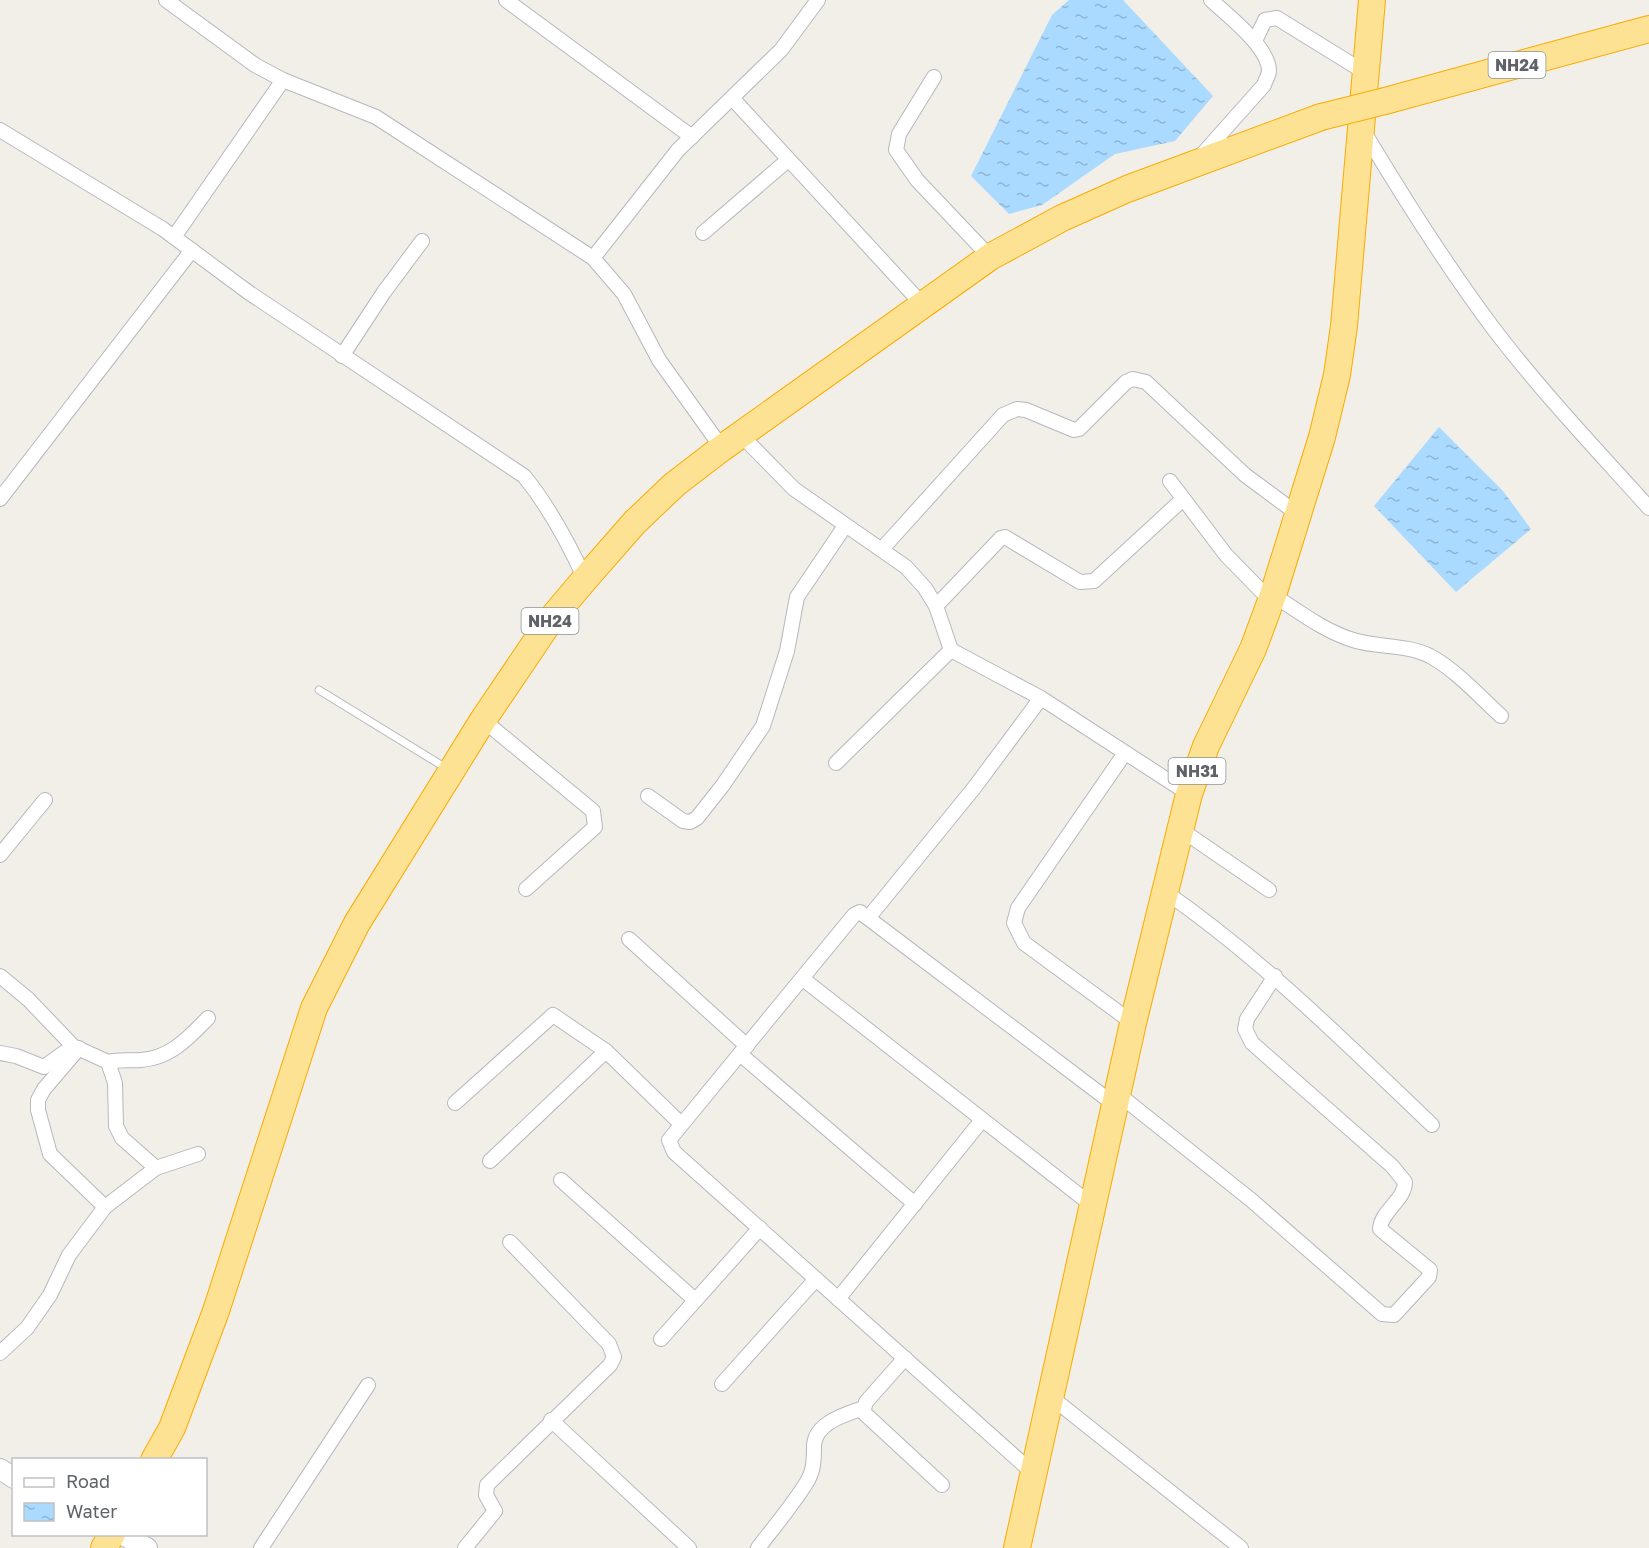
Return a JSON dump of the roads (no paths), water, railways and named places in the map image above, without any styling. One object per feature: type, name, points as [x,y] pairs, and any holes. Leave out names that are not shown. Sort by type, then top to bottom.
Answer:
[{"type":"highway","name":"NH31","points":[[1017,1548],[1133,1023],[1189,794],[1206,746],[1253,649],[1272,598],[1299,515],[1337,375],[1344,326],[1372,0]]},
{"type":"highway","name":"NH24","points":[[155,1458],[172,1428],[216,1311],[314,1008],[357,923],[483,720],[552,618],[651,507],[675,484],[990,257],[1062,218],[1195,163],[1321,117],[1649,29]]},
{"type":"street","points":[[165,0],[223,44],[283,80],[376,117],[593,258],[624,294],[659,360],[732,441],[794,489],[906,567],[925,588],[936,606],[951,650],[1041,698],[1189,794]]},
{"type":"street","points":[[506,0],[692,138]]},
{"type":"street","points":[[593,258],[668,163],[781,50],[818,0]]},
{"type":"street","points":[[1195,163],[1264,85],[1269,71],[1265,57],[1255,41],[1211,0]]},
{"type":"street","points":[[1255,41],[1265,20],[1277,18],[1366,73]]},
{"type":"street","points":[[934,77],[899,134],[896,150],[917,180],[990,257]]},
{"type":"street","points":[[174,237],[283,80]]},
{"type":"street","points":[[733,99],[922,304]]},
{"type":"street","points":[[1362,128],[1403,196],[1493,328],[1567,417],[1649,507]]},
{"type":"street","points":[[0,130],[174,237],[342,356],[437,416],[524,476],[543,500],[566,538],[585,579]]},
{"type":"street","points":[[703,233],[788,160]]},
{"type":"street","points":[[342,356],[384,292],[422,241]]},
{"type":"street","points":[[0,499],[192,250]]},
{"type":"street","points":[[882,549],[1003,415],[1017,409],[1026,410],[1074,430],[1079,429],[1126,382],[1133,379],[1146,382],[1245,475],[1299,515]]},
{"type":"street","points":[[1170,481],[1182,500],[1226,555],[1272,598],[1343,636],[1384,647],[1406,648],[1430,656],[1501,716]]},
{"type":"street","points":[[936,606],[1001,538],[1005,537],[1080,582],[1094,581],[1182,500]]},
{"type":"street","points":[[648,796],[683,821],[690,822],[697,818],[723,786],[763,726],[787,651],[797,597],[846,526]]},
{"type":"street","points":[[836,763],[951,650]]},
{"type":"street","points":[[869,917],[974,788],[1041,698]]},
{"type":"street","points":[[483,720],[593,811],[595,817],[595,827],[526,889]]},
{"type":"street","points":[[1125,753],[1018,908],[1014,922],[1024,943],[1133,1023]]},
{"type":"street","points":[[0,855],[45,800]]},
{"type":"street","points":[[1180,829],[1269,890]]},
{"type":"street","points":[[1164,891],[1215,926],[1275,976],[1432,1125]]},
{"type":"street","points":[[1033,1473],[674,1152],[669,1140],[854,915],[860,912],[1250,1199],[1382,1314],[1394,1315],[1429,1277],[1430,1270],[1380,1229],[1380,1221],[1404,1190],[1405,1182],[1392,1166],[1252,1043],[1245,1029],[1247,1019],[1275,976]]},
{"type":"street","points":[[629,939],[744,1050],[915,1204]]},
{"type":"street","points":[[0,976],[28,999],[76,1047],[108,1062],[120,1059],[140,1060],[167,1053],[176,1049],[208,1018]]},
{"type":"street","points":[[803,979],[1093,1206]]},
{"type":"street","points":[[455,1103],[553,1016],[606,1051],[681,1124]]},
{"type":"street","points":[[0,1053],[16,1056],[44,1067],[76,1047]]},
{"type":"street","points":[[76,1047],[44,1089],[38,1100],[38,1110],[50,1154],[105,1207]]},
{"type":"street","points":[[490,1161],[606,1051]]},
{"type":"street","points":[[108,1062],[115,1083],[116,1126],[122,1138],[156,1168]]},
{"type":"street","points":[[838,1299],[982,1120]]},
{"type":"street","points":[[0,1353],[27,1328],[50,1295],[69,1255],[105,1207],[156,1168],[198,1154]]},
{"type":"street","points":[[561,1180],[695,1300]]},
{"type":"street","points":[[661,1339],[760,1228]]},
{"type":"street","points":[[465,1548],[495,1511],[486,1495],[487,1485],[551,1420],[610,1365],[614,1357],[613,1351],[510,1242]]},
{"type":"street","points":[[722,1384],[816,1278]]},
{"type":"street","points":[[758,1548],[806,1485],[814,1469],[814,1442],[822,1430],[833,1420],[863,1408],[905,1358]]},
{"type":"street","points":[[261,1548],[368,1385]]},
{"type":"street","points":[[1051,1397],[1241,1548]]},
{"type":"street","points":[[863,1408],[870,1420],[942,1485]]},
{"type":"street","points":[[551,1420],[689,1548]]},
{"type":"street","points":[[126,1536],[147,1548]]},
{"type":"lane","points":[[319,690],[451,771]]},
{"type":"water","points":[[1069,0],[1123,0],[1213,96],[1175,141],[1115,154],[1042,205],[1009,214],[971,176],[1052,15]]},
{"type":"water","points":[[1439,427],[1503,491],[1531,529],[1456,592],[1374,506]]}]
